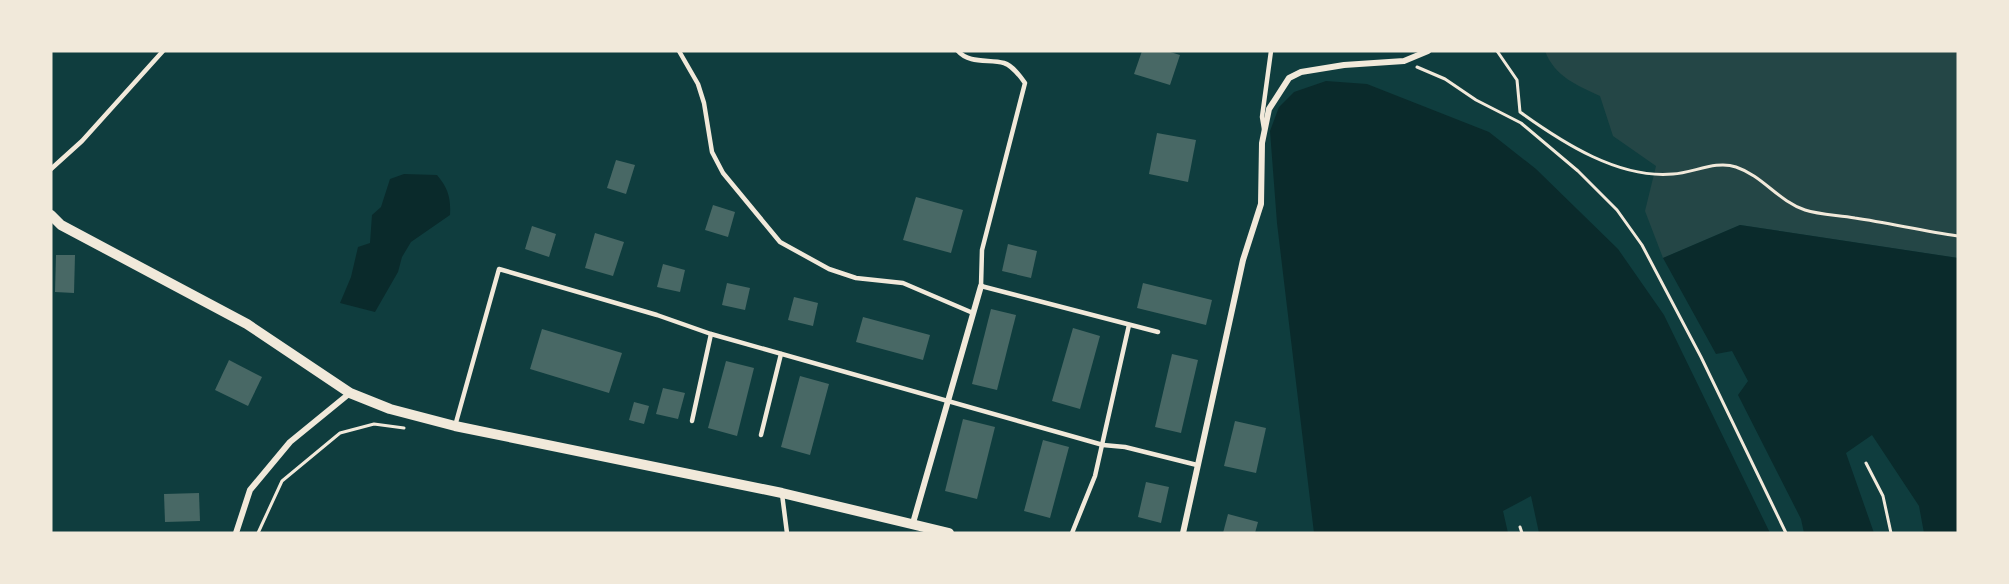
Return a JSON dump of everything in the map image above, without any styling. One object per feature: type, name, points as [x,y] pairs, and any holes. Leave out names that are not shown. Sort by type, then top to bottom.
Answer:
[{"type":"street","points":[[1183,533],[1243,260],[1261,204],[1264,129],[1269,110],[1289,78],[1301,72],[1404,61],[1428,51]]},
{"type":"street","points":[[51,215],[61,225],[247,324],[316,368],[350,393],[390,409],[454,426],[782,493],[949,533]]},
{"type":"street","points":[[913,523],[981,286]]},
{"type":"street","points":[[236,533],[250,490],[290,442],[350,393]]},
{"type":"lane","points":[[51,169],[82,141],[163,51]]},
{"type":"lane","points":[[679,51],[701,94],[712,152],[723,173],[780,242],[829,269],[856,278],[903,283],[973,313]]},
{"type":"lane","points":[[957,51],[976,60],[1005,63],[1018,73],[1025,83],[982,250],[981,286],[1158,332]]},
{"type":"lane","points":[[1264,129],[1262,117],[1271,51]]},
{"type":"lane","points":[[454,426],[500,268],[657,315],[711,334],[947,402],[1103,445],[1125,447],[1197,465]]},
{"type":"lane","points":[[1072,533],[1095,476],[1130,325]]},
{"type":"lane","points":[[692,421],[711,334]]},
{"type":"lane","points":[[761,435],[781,354]]},
{"type":"lane","points":[[782,493],[787,533]]},
{"type":"path","points":[[1497,51],[1517,80],[1520,112],[1557,138],[1646,175],[1676,174],[1704,167],[1734,166],[1757,177],[1779,197],[1805,211],[1958,236]]},
{"type":"path","points":[[1404,61],[1445,79],[1476,100],[1521,123],[1578,171],[1617,210],[1642,245],[1701,357],[1786,533]]},
{"type":"path","points":[[258,533],[282,481],[340,433],[374,424],[409,429]]},
{"type":"path","points":[[1866,463],[1883,496],[1891,533]]},
{"type":"path","points":[[1520,527],[1521,533]]},
{"type":"shaded area","points":[[1545,51],[1958,51],[1958,258],[1740,225],[1663,258],[1645,211],[1656,166],[1613,136],[1600,96],[1575,84],[1561,74],[1549,60]]},
{"type":"shaded area","points":[[1326,81],[1367,84],[1489,132],[1536,169],[1618,249],[1664,315],[1770,533],[1539,533],[1531,496],[1503,511],[1508,533],[1314,533],[1277,223],[1270,131],[1279,107],[1294,92]]},
{"type":"shaded area","points":[[404,174],[437,175],[448,194],[450,215],[411,242],[402,257],[398,272],[375,312],[340,303],[351,277],[358,247],[370,243],[372,215],[381,207],[390,179]]},
{"type":"shaded area","points":[[1740,225],[1958,258],[1958,533],[1924,533],[1919,506],[1872,435],[1846,453],[1874,533],[1804,533],[1801,519],[1738,395],[1748,381],[1732,351],[1716,354],[1663,258]]},
{"type":"building","points":[[1142,51],[1167,51],[1180,55],[1170,85],[1134,74]]},
{"type":"building","points":[[1157,133],[1196,140],[1188,182],[1149,174]]},
{"type":"building","points":[[616,160],[635,165],[626,194],[607,188]]},
{"type":"building","points":[[916,197],[963,210],[951,253],[903,240]]},
{"type":"building","points":[[713,205],[735,212],[728,237],[705,230]]},
{"type":"building","points":[[532,226],[556,234],[549,257],[525,249]]},
{"type":"building","points":[[595,233],[624,242],[613,276],[585,268]]},
{"type":"building","points":[[1008,244],[1037,251],[1031,278],[1002,271]]},
{"type":"building","points":[[56,255],[75,255],[74,293],[55,292]]},
{"type":"building","points":[[663,264],[685,270],[680,292],[657,287]]},
{"type":"building","points":[[727,283],[750,288],[745,310],[722,305]]},
{"type":"building","points":[[1143,283],[1212,300],[1206,325],[1137,308]]},
{"type":"building","points":[[794,297],[818,303],[813,326],[788,320]]},
{"type":"building","points":[[991,309],[1016,315],[997,390],[972,384]]},
{"type":"building","points":[[863,317],[930,335],[923,360],[856,342]]},
{"type":"building","points":[[1073,328],[1100,336],[1080,409],[1052,401]]},
{"type":"building","points":[[542,329],[622,353],[609,393],[530,369]]},
{"type":"building","points":[[1172,354],[1198,360],[1181,433],[1155,427]]},
{"type":"building","points":[[229,360],[262,377],[248,406],[215,390]]},
{"type":"building","points":[[726,361],[754,368],[737,436],[708,428]]},
{"type":"building","points":[[800,376],[829,384],[810,455],[781,447]]},
{"type":"building","points":[[663,388],[685,393],[678,419],[656,414]]},
{"type":"building","points":[[634,402],[649,406],[644,424],[629,420]]},
{"type":"building","points":[[963,419],[995,427],[977,499],[945,491]]},
{"type":"building","points":[[1235,421],[1266,428],[1256,473],[1224,466]]},
{"type":"building","points":[[1043,440],[1069,447],[1050,518],[1024,511]]},
{"type":"building","points":[[1146,482],[1169,487],[1161,523],[1138,517]]},
{"type":"building","points":[[199,493],[200,521],[165,522],[164,494]]},
{"type":"building","points":[[1228,514],[1258,522],[1255,533],[1223,533]]}]
